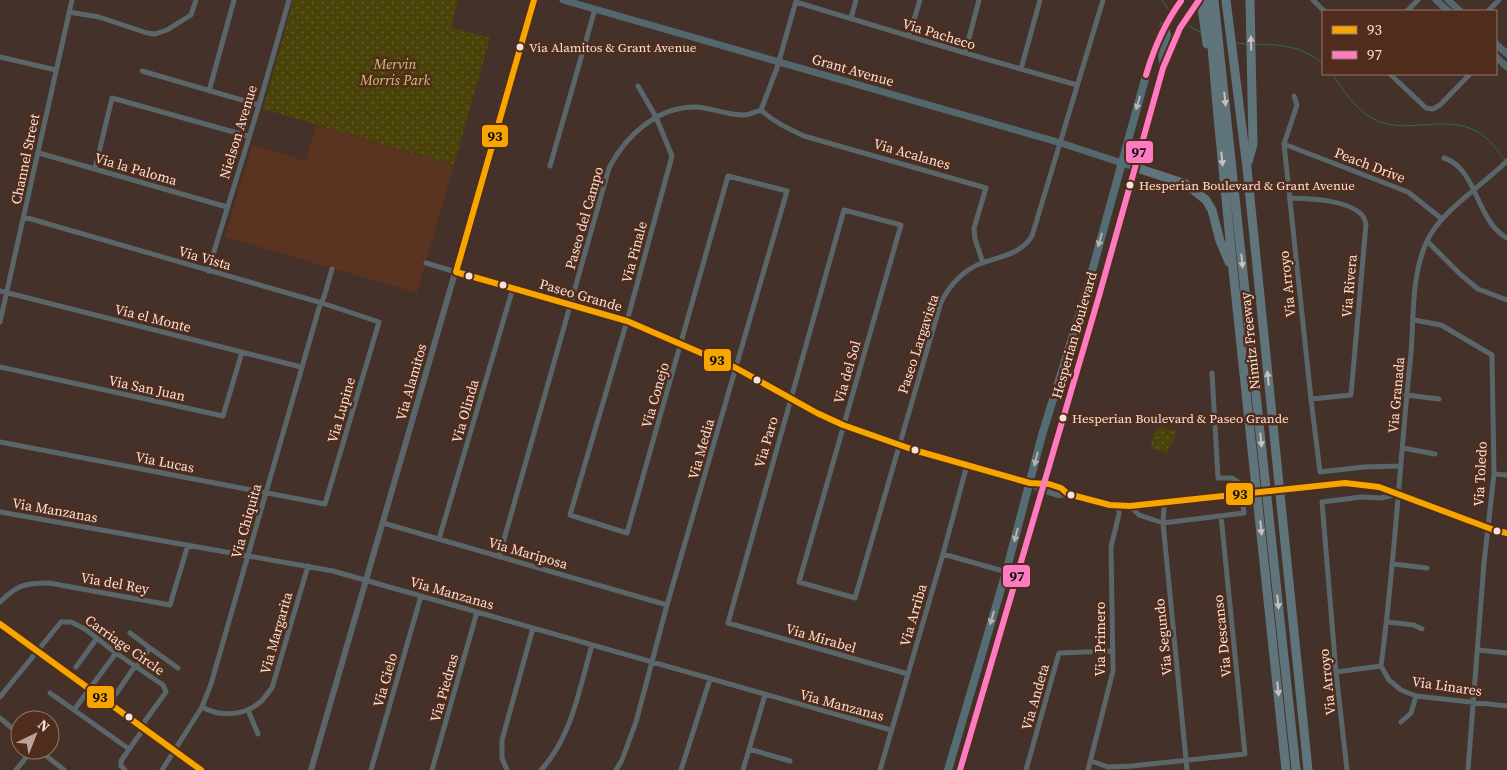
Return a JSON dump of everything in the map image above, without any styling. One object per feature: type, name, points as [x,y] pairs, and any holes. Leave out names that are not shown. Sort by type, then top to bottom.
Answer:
[{"type":"highway","points":[[1213,49],[1210,25],[1214,0]]},
{"type":"highway","points":[[1247,168],[1253,144],[1250,0]]},
{"type":"highway","name":"Nimitz Freeway","points":[[1226,1],[1247,168],[1308,770]]},
{"type":"highway","points":[[1202,2],[1210,25],[1213,49],[1296,770]]},
{"type":"highway","name":"Nimitz Freeway","points":[[1213,49],[1233,270],[1286,770]]},
{"type":"highway","points":[[1134,168],[1186,184],[1206,200],[1212,210],[1220,242],[1233,270]]},
{"type":"main road","name":"Grant Avenue","points":[[566,0],[1061,143],[1134,168]]},
{"type":"main road","name":"Hesperian Boulevard","points":[[948,770],[1006,572],[1060,375],[1086,293],[1150,61],[1164,25],[1182,0]]},
{"type":"main road","points":[[1436,0],[1447,10]]},
{"type":"main road","points":[[1448,0],[1459,10]]},
{"type":"main road","name":"Hesperian Boulevard","points":[[960,770],[1099,296],[1163,68],[1180,28],[1186,18],[1202,2]]},
{"type":"main road","points":[[1163,68],[1162,50],[1167,35],[1164,25]]},
{"type":"main road","points":[[1497,45],[1507,54]]},
{"type":"main road","points":[[1497,58],[1507,67]]},
{"type":"street","name":"Channel Street","points":[[0,322],[72,0]]},
{"type":"street","points":[[69,12],[100,17],[155,34],[167,30],[191,15],[196,0]]},
{"type":"street","points":[[209,91],[234,0]]},
{"type":"street","name":"Nielson Avenue","points":[[208,270],[289,0]]},
{"type":"street","name":"Via Alamitos","points":[[311,770],[534,0]]},
{"type":"street","points":[[851,18],[856,0]]},
{"type":"street","points":[[909,36],[920,0]]},
{"type":"street","points":[[965,53],[979,0]]},
{"type":"street","points":[[1020,69],[1040,0]]},
{"type":"street","name":"Paseo Largavista","points":[[799,582],[855,598],[945,295],[953,283],[964,273],[983,262],[1018,251],[1028,242],[1034,230],[1061,143],[1103,0]]},
{"type":"street","points":[[1312,0],[1323,10]]},
{"type":"street","points":[[1408,10],[1418,0]]},
{"type":"street","points":[[1489,10],[1499,0]]},
{"type":"street","points":[[762,110],[779,62],[796,1]]},
{"type":"street","name":"Via Pacheco","points":[[796,1],[1077,85]]},
{"type":"street","points":[[550,166],[595,9]]},
{"type":"street","points":[[0,58],[56,70]]},
{"type":"street","points":[[142,71],[259,105]]},
{"type":"street","points":[[1391,75],[1426,108],[1433,109],[1440,105],[1469,75]]},
{"type":"street","name":"Via Pinale","points":[[570,515],[627,321],[672,156],[656,117],[638,86]]},
{"type":"street","name":"Via Arroyo","points":[[1294,96],[1297,105],[1284,144],[1310,399],[1320,472],[1364,467],[1401,466]]},
{"type":"street","points":[[95,169],[112,98],[248,136]]},
{"type":"street","name":"Paseo del Campo","points":[[499,557],[609,168],[617,152],[631,135],[656,117],[678,109],[697,107],[744,115],[762,110]]},
{"type":"street","name":"Via Acalanes","points":[[762,110],[777,122],[804,136],[986,188],[974,228],[975,239],[983,262]]},
{"type":"street","name":"Peach Drive","points":[[1284,144],[1408,192],[1442,219]]},
{"type":"street","name":"Via la Paloma","points":[[38,154],[227,207]]},
{"type":"street","points":[[1444,158],[1453,161],[1464,171],[1490,223],[1507,238]]},
{"type":"street","name":"Via Granada","points":[[1381,666],[1393,564],[1406,395],[1414,320],[1416,275],[1428,240],[1442,219],[1507,161]]},
{"type":"street","name":"Via Conejo","points":[[570,515],[627,533],[728,176]]},
{"type":"street","name":"Via Media","points":[[616,770],[634,729],[667,605],[787,192],[728,176]]},
{"type":"street","name":"Via Rivera","points":[[1290,198],[1323,199],[1354,209],[1363,215],[1366,224],[1351,395],[1310,399]]},
{"type":"street","name":"Via Paro","points":[[728,623],[844,210]]},
{"type":"street","name":"Via del Sol","points":[[799,582],[901,225],[844,210]]},
{"type":"street","name":"Via Vista","points":[[24,217],[322,302],[379,322]]},
{"type":"street","points":[[1428,240],[1461,275],[1478,289],[1507,300]]},
{"type":"street","name":"Paseo Grande","points":[[426,263],[627,321],[736,368],[790,399],[843,425],[899,445],[1043,486],[1059,495],[1068,494],[1110,505],[1130,506],[1344,483],[1362,484],[1380,487],[1487,528],[1507,533]]},
{"type":"street","name":"Via Chiquita","points":[[162,770],[202,707],[211,684],[301,368],[332,269]]},
{"type":"street","name":"Via Olinda","points":[[439,540],[513,288]]},
{"type":"street","name":"Via el Monte","points":[[0,290],[301,368]]},
{"type":"street","name":"Via Toledo","points":[[1414,320],[1441,325],[1492,355],[1494,474],[1487,528],[1468,770]]},
{"type":"street","name":"Via Lupine","points":[[325,504],[379,322]]},
{"type":"street","name":"Via San Juan","points":[[0,367],[223,416],[242,352]]},
{"type":"street","points":[[1130,506],[1139,515],[1163,523],[1244,513],[1240,483],[1232,478],[1218,478],[1212,373]]},
{"type":"street","points":[[1406,395],[1439,399]]},
{"type":"street","name":"Via Lucas","points":[[0,442],[325,504]]},
{"type":"street","points":[[1403,448],[1435,454]]},
{"type":"street","name":"Via Arriba","points":[[880,770],[967,465]]},
{"type":"street","points":[[1494,474],[1507,475]]},
{"type":"street","name":"Via Arroyo","points":[[1347,770],[1336,672],[1322,502],[1373,497],[1381,498],[1398,494]]},
{"type":"street","name":"Via Segundo","points":[[1167,502],[1164,507],[1163,523],[1187,770]]},
{"type":"street","name":"Via Primero","points":[[1088,770],[1113,671],[1110,548],[1119,514],[1119,506]]},
{"type":"street","name":"Via Manzanas","points":[[0,512],[308,566],[365,580],[891,730]]},
{"type":"street","name":"Via Descanso","points":[[1186,760],[1245,754],[1221,516]]},
{"type":"street","name":"Via Mariposa","points":[[383,524],[667,605]]},
{"type":"street","name":"Via del Rey","points":[[0,602],[22,585],[49,583],[170,605],[188,545]]},
{"type":"street","points":[[943,554],[1018,575]]},
{"type":"street","points":[[1393,564],[1427,568]]},
{"type":"street","name":"Via Margarita","points":[[248,710],[260,702],[272,688],[308,566]]},
{"type":"street","name":"Via Cielo","points":[[371,770],[421,596]]},
{"type":"street","name":"Via Piedras","points":[[432,770],[477,612]]},
{"type":"street","name":"Carriage Circle","points":[[37,651],[61,622],[71,622],[85,629],[163,685],[166,692],[145,721],[144,728]]},
{"type":"street","points":[[1387,622],[1414,625],[1422,629]]},
{"type":"street","name":"Via Mirabel","points":[[728,623],[908,674]]},
{"type":"street","points":[[0,624],[202,770]]},
{"type":"street","points":[[507,770],[502,758],[502,740],[533,628]]},
{"type":"street","points":[[130,633],[178,668]]},
{"type":"street","points":[[76,667],[96,638]]},
{"type":"street","points":[[541,770],[552,756],[564,733],[592,645]]},
{"type":"street","points":[[116,694],[150,648]]},
{"type":"street","points":[[1478,650],[1507,653]]},
{"type":"street","points":[[0,697],[37,651]]},
{"type":"street","name":"Via Andeta","points":[[1026,770],[1059,653],[1112,651]]},
{"type":"street","points":[[74,710],[116,653]]},
{"type":"street","points":[[1336,672],[1381,666]]},
{"type":"street","name":"Via Linares","points":[[1381,666],[1389,680],[1401,690],[1416,696],[1507,706]]},
{"type":"street","points":[[681,770],[710,679]]},
{"type":"street","points":[[50,693],[129,749]]},
{"type":"street","points":[[743,770],[765,695]]},
{"type":"street","points":[[1401,722],[1411,713],[1416,696]]},
{"type":"street","points":[[202,707],[222,714],[248,710],[258,734]]},
{"type":"street","points":[[0,718],[10,726]]},
{"type":"street","points":[[125,770],[121,766],[121,761],[144,728]]},
{"type":"street","points":[[749,749],[790,761]]},
{"type":"street","points":[[16,770],[24,760]]},
{"type":"street","points":[[52,760],[64,770]]},
{"type":"street","points":[[1091,761],[1108,766],[1132,768],[1186,760]]},
{"type":"shaded area","points":[[316,125],[454,165],[417,293],[225,237],[252,145],[306,161]]},
{"type":"green space","name":"Mervin Morris Park","points":[[293,0],[458,0],[451,27],[490,38],[454,165],[263,109]]},
{"type":"green space","points":[[1160,427],[1177,433],[1167,453],[1150,448],[1153,434]]},
{"type":"waterway","points":[[1162,0],[1170,12]]},
{"type":"waterway","points":[[1185,24],[1202,33]]},
{"type":"waterway","points":[[1236,43],[1247,44]]},
{"type":"waterway","points":[[1254,44],[1290,47],[1307,53],[1322,63]]},
{"type":"waterway","points":[[1333,75],[1353,103],[1370,117],[1383,123],[1396,125],[1452,124],[1465,126],[1486,138],[1505,160]]},
{"type":"transit line","name":"93","points":[[456,272],[534,0]]},
{"type":"transit line","name":"97","points":[[960,770],[1099,296],[1163,68],[1180,28],[1199,0]]},
{"type":"transit line","name":"97","points":[[1146,75],[1160,36],[1169,18],[1181,1]]},
{"type":"transit line","name":"93","points":[[456,272],[627,321],[736,368],[817,413],[843,425],[914,450],[1030,483],[1049,484],[1061,488],[1068,494],[1110,505],[1130,506],[1345,483],[1379,487],[1494,530],[1507,533]]},
{"type":"transit line","name":"93","points":[[0,624],[201,770]]},
{"type":"place","name":"Via Alamitos & Grant Avenue","points":[[520,47]]},
{"type":"place","name":"Hesperian Boulevard & Grant Avenue","points":[[1130,185]]},
{"type":"place","name":"Hesperian Boulevard & Paseo Grande","points":[[1063,418]]}]
